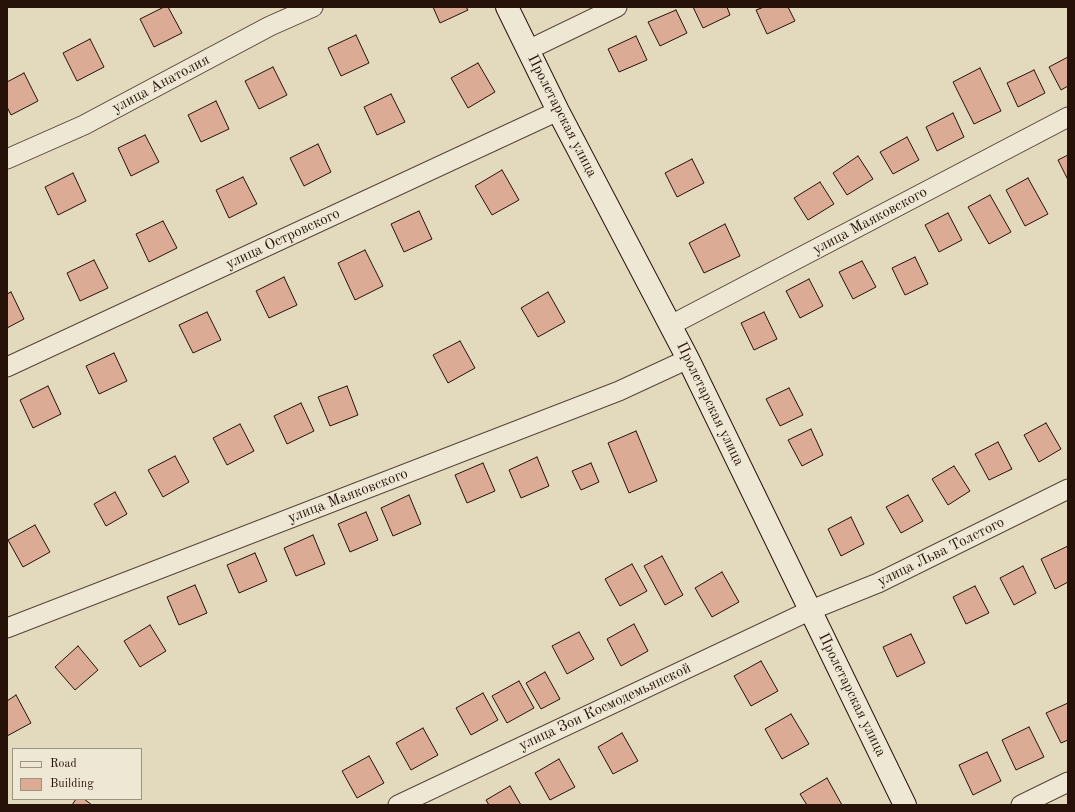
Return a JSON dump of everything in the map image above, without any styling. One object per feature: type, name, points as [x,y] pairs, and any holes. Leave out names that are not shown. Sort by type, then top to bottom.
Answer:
[{"type":"street","name":"улица Анатолия","points":[[7,159],[84,125],[270,26],[313,7]]},
{"type":"street","name":"Пролетарская улица","points":[[507,7],[558,111],[688,359],[905,805]]},
{"type":"street","points":[[528,50],[617,7]]},
{"type":"street","name":"улица Островского","points":[[7,367],[558,111]]},
{"type":"street","name":"улица Маяковского","points":[[671,325],[1068,117]]},
{"type":"street","name":"улица Маяковского","points":[[7,628],[619,391],[688,359]]},
{"type":"street","name":"улица Льва Толстого","points":[[811,610],[878,583],[1068,489]]},
{"type":"street","name":"улица Зои Космодемьянской","points":[[398,805],[811,610]]},
{"type":"street","points":[[1021,805],[1068,782]]},
{"type":"building","points":[[164,7],[168,7],[182,33],[154,47],[140,19]]},
{"type":"building","points":[[433,7],[466,7],[468,10],[440,23]]},
{"type":"building","points":[[693,7],[727,7],[730,15],[703,28]]},
{"type":"building","points":[[764,7],[788,7],[795,21],[767,34],[756,10]]},
{"type":"building","points":[[676,10],[687,33],[660,46],[648,22]]},
{"type":"building","points":[[356,35],[369,63],[341,76],[328,48]]},
{"type":"building","points":[[636,36],[647,60],[619,72],[608,49]]},
{"type":"building","points":[[90,39],[104,67],[77,81],[63,53]]},
{"type":"building","points":[[1068,57],[1068,86],[1061,90],[1049,67]]},
{"type":"building","points":[[478,63],[495,92],[468,108],[451,78]]},
{"type":"building","points":[[273,67],[287,95],[259,109],[245,81]]},
{"type":"building","points":[[980,68],[1001,111],[974,124],[953,82]]},
{"type":"building","points":[[1034,70],[1045,93],[1018,107],[1007,83]]},
{"type":"building","points":[[24,73],[38,101],[11,115],[7,107],[7,82]]},
{"type":"building","points":[[391,94],[405,122],[377,135],[364,107]]},
{"type":"building","points":[[216,101],[229,129],[201,142],[188,115]]},
{"type":"building","points":[[953,113],[964,137],[937,151],[926,127]]},
{"type":"building","points":[[145,135],[159,162],[131,176],[118,148]]},
{"type":"building","points":[[907,137],[919,160],[893,174],[880,152]]},
{"type":"building","points":[[318,144],[331,172],[304,186],[290,158]]},
{"type":"building","points":[[1068,155],[1068,180],[1058,160]]},
{"type":"building","points":[[858,156],[873,179],[847,195],[833,173]]},
{"type":"building","points":[[692,159],[704,183],[677,197],[665,173]]},
{"type":"building","points":[[502,170],[519,200],[492,215],[475,186]]},
{"type":"building","points":[[73,173],[86,201],[58,215],[45,187]]},
{"type":"building","points":[[243,177],[257,204],[229,218],[216,190]]},
{"type":"building","points":[[1028,178],[1048,214],[1025,226],[1006,190]]},
{"type":"building","points":[[820,182],[834,204],[808,220],[794,198]]},
{"type":"building","points":[[990,195],[1011,232],[989,244],[968,207]]},
{"type":"building","points":[[419,211],[432,239],[404,252],[391,224]]},
{"type":"building","points":[[948,213],[962,240],[939,252],[925,225]]},
{"type":"building","points":[[163,221],[177,248],[149,262],[136,234]]},
{"type":"building","points":[[725,224],[740,256],[704,273],[689,243]]},
{"type":"building","points":[[365,250],[383,286],[355,300],[338,263]]},
{"type":"building","points":[[915,257],[928,284],[905,295],[892,268]]},
{"type":"building","points":[[94,260],[108,288],[80,301],[67,273]]},
{"type":"building","points":[[862,261],[876,287],[853,299],[839,272]]},
{"type":"building","points":[[284,277],[297,305],[269,318],[256,291]]},
{"type":"building","points":[[809,279],[823,306],[800,318],[786,291]]},
{"type":"building","points":[[11,292],[24,319],[7,328],[7,294]]},
{"type":"building","points":[[548,292],[565,322],[538,337],[521,308]]},
{"type":"building","points":[[207,312],[221,340],[193,353],[179,325]]},
{"type":"building","points":[[764,312],[777,339],[754,350],[741,323]]},
{"type":"building","points":[[460,341],[475,368],[448,383],[433,355]]},
{"type":"building","points":[[114,353],[127,381],[99,394],[86,366]]},
{"type":"building","points":[[48,386],[61,414],[33,428],[20,400]]},
{"type":"building","points":[[347,386],[358,415],[330,426],[318,397]]},
{"type":"building","points":[[789,388],[803,415],[780,426],[766,399]]},
{"type":"building","points":[[301,403],[314,431],[287,444],[274,416]]},
{"type":"building","points":[[1046,423],[1061,449],[1039,462],[1024,435]]},
{"type":"building","points":[[240,424],[254,451],[227,465],[213,438]]},
{"type":"building","points":[[811,429],[823,455],[802,466],[788,440]]},
{"type":"building","points":[[636,431],[657,481],[629,493],[608,443]]},
{"type":"building","points":[[998,442],[1012,469],[989,480],[975,454]]},
{"type":"building","points":[[175,456],[189,482],[163,497],[148,470]]},
{"type":"building","points":[[537,457],[549,486],[521,498],[509,470]]},
{"type":"building","points":[[483,463],[495,491],[467,503],[455,475]]},
{"type":"building","points":[[591,463],[599,482],[581,490],[572,471]]},
{"type":"building","points":[[954,466],[970,491],[948,505],[932,479]]},
{"type":"building","points":[[115,492],[127,514],[106,526],[94,504]]},
{"type":"building","points":[[409,495],[421,524],[393,536],[381,508]]},
{"type":"building","points":[[908,495],[923,521],[901,533],[886,507]]},
{"type":"building","points":[[366,512],[378,540],[350,552],[338,524]]},
{"type":"building","points":[[851,517],[864,544],[841,556],[828,529]]},
{"type":"building","points":[[35,525],[50,552],[23,567],[8,540]]},
{"type":"building","points":[[313,535],[325,564],[296,576],[284,548]]},
{"type":"building","points":[[1068,546],[1068,582],[1055,589],[1041,559]]},
{"type":"building","points":[[255,553],[267,581],[239,593],[227,565]]},
{"type":"building","points":[[662,556],[683,595],[665,605],[644,566]]},
{"type":"building","points":[[632,564],[647,591],[620,606],[605,579]]},
{"type":"building","points":[[1023,566],[1036,593],[1014,605],[1000,578]]},
{"type":"building","points":[[722,572],[739,602],[712,617],[695,588]]},
{"type":"building","points":[[195,585],[207,613],[179,625],[167,597]]},
{"type":"building","points":[[975,586],[989,613],[966,624],[953,597]]},
{"type":"building","points":[[634,624],[648,651],[621,666],[607,639]]},
{"type":"building","points":[[150,625],[166,651],[140,667],[124,641]]},
{"type":"building","points":[[579,632],[594,659],[567,674],[552,646]]},
{"type":"building","points":[[911,634],[925,663],[897,677],[883,647]]},
{"type":"building","points":[[78,646],[98,670],[75,690],[55,667]]},
{"type":"building","points":[[761,661],[778,691],[751,706],[734,676]]},
{"type":"building","points":[[545,672],[560,699],[541,709],[526,683]]},
{"type":"building","points":[[519,681],[534,708],[507,723],[492,696]]},
{"type":"building","points":[[483,693],[498,720],[471,735],[456,708]]},
{"type":"building","points":[[16,695],[31,723],[7,736],[7,701]]},
{"type":"building","points":[[1068,703],[1068,740],[1061,743],[1046,713]]},
{"type":"building","points":[[791,714],[809,744],[782,759],[765,729]]},
{"type":"building","points":[[1029,727],[1044,757],[1016,770],[1002,740]]},
{"type":"building","points":[[423,728],[438,755],[411,770],[396,743]]},
{"type":"building","points":[[622,733],[638,761],[613,774],[598,747]]},
{"type":"building","points":[[987,752],[1001,781],[973,795],[959,765]]},
{"type":"building","points":[[369,756],[384,783],[357,798],[342,771]]},
{"type":"building","points":[[559,759],[575,787],[550,800],[535,773]]},
{"type":"building","points":[[827,778],[842,805],[807,805],[800,794]]},
{"type":"building","points":[[510,786],[521,805],[489,805],[486,800]]},
{"type":"building","points":[[75,800],[85,800],[92,805],[72,805]]}]
